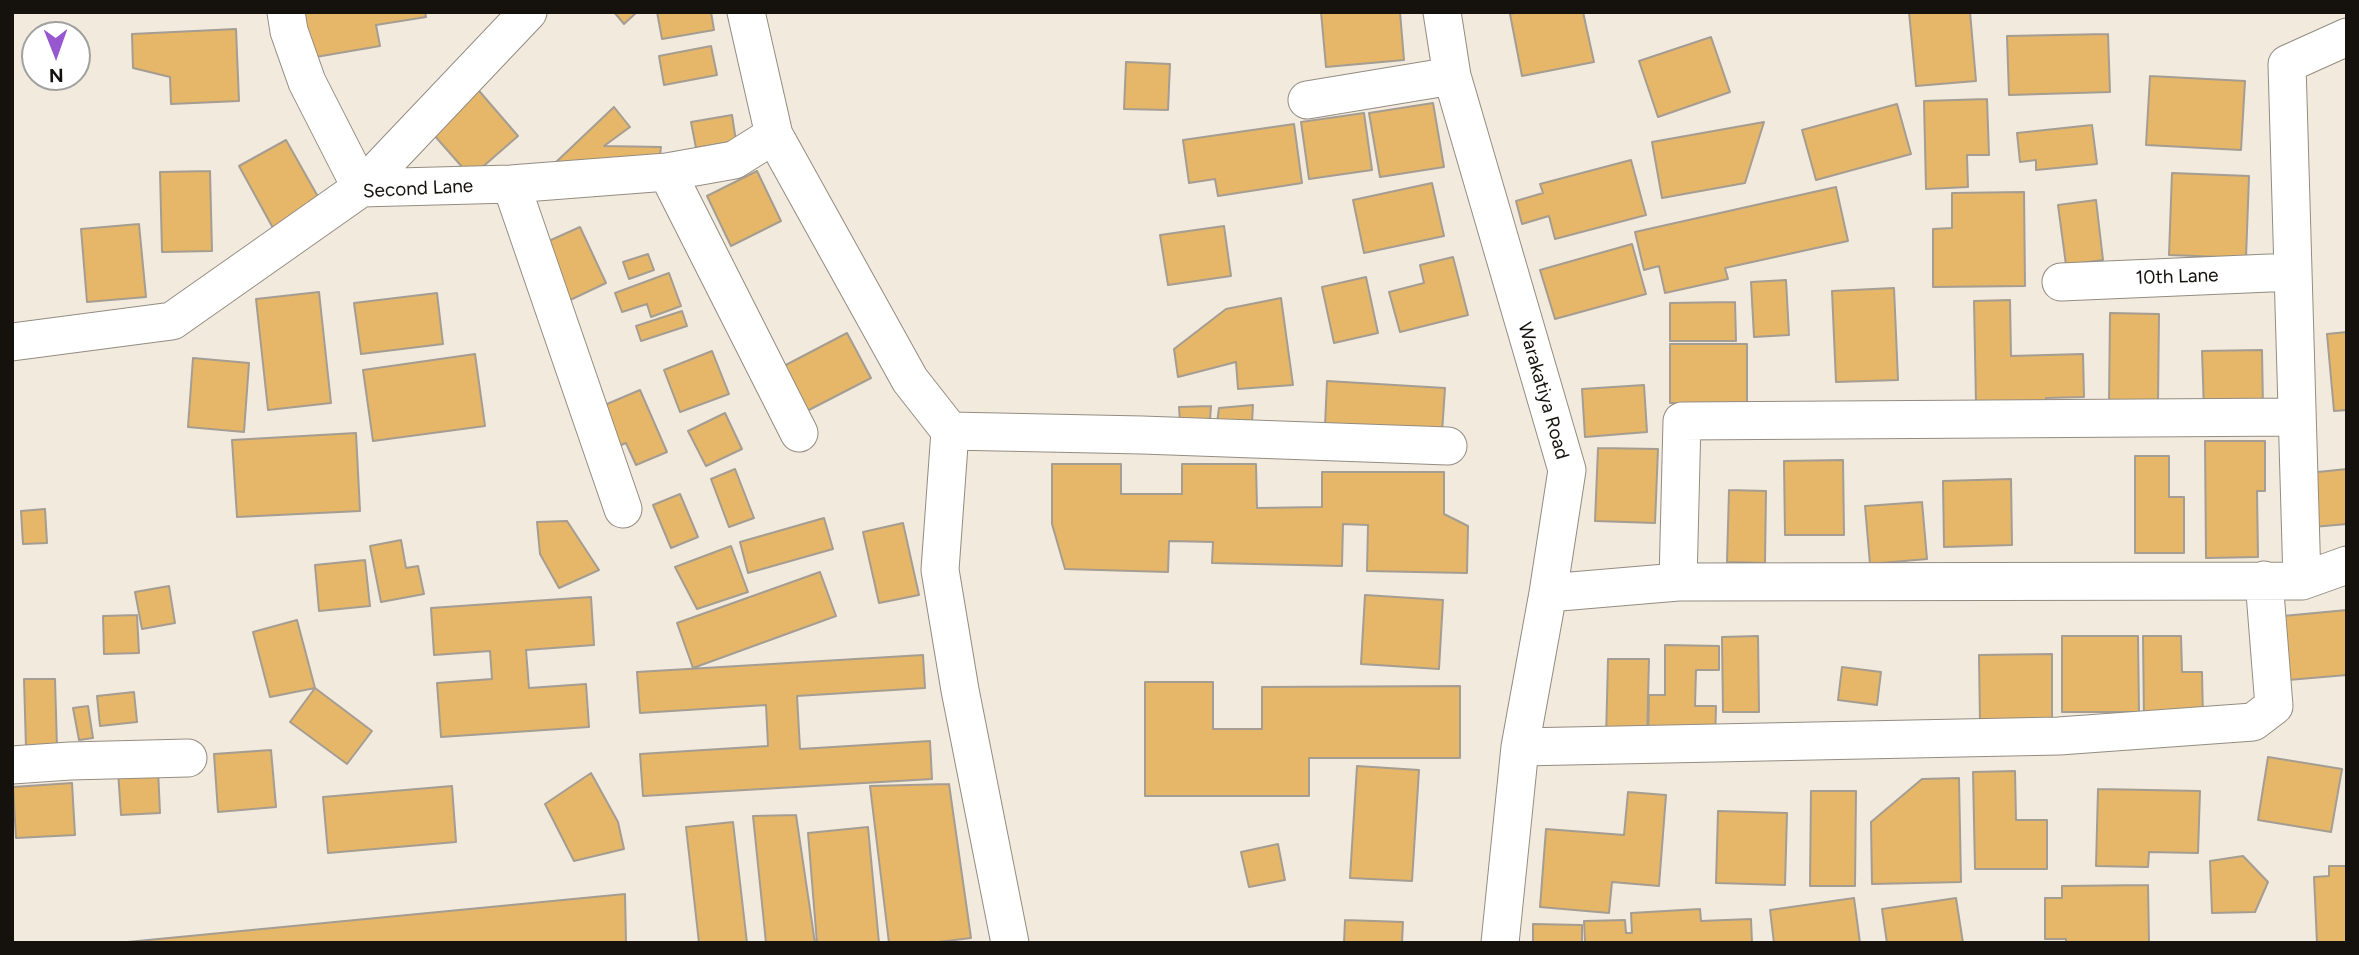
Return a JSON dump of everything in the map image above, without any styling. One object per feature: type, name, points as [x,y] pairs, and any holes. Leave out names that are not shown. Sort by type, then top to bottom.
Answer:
[{"type":"street","points":[[286,12],[289,31],[307,82],[361,188],[528,12]]},
{"type":"street","points":[[746,12],[774,135],[910,380],[950,431],[940,570],[960,690],[1010,943]]},
{"type":"street","name":"Warakatiya Road","points":[[1442,12],[1452,76],[1567,470],[1520,747],[1500,943]]},
{"type":"street","points":[[2302,581],[2287,64],[2347,37]]},
{"type":"street","points":[[1307,100],[1452,76]]},
{"type":"street","name":"Second Lane","points":[[12,342],[172,321],[361,188],[511,184],[667,172],[734,160],[774,135]]},
{"type":"street","points":[[667,172],[799,433]]},
{"type":"street","points":[[511,184],[623,509]]},
{"type":"street","name":"10th Lane","points":[[2062,282],[2293,272]]},
{"type":"street","points":[[1678,582],[1682,421],[2297,417]]},
{"type":"street","points":[[950,431],[1448,446]]},
{"type":"street","points":[[1548,593],[1678,582],[2302,581],[2347,565]]},
{"type":"street","points":[[1520,747],[2059,736],[2253,722],[2274,706],[2264,580]]},
{"type":"street","points":[[12,765],[188,758]]},
{"type":"building","points":[[302,12],[425,12],[426,17],[376,25],[380,46],[310,58]]},
{"type":"building","points":[[614,12],[637,12],[624,24]]},
{"type":"building","points":[[657,12],[711,12],[714,30],[662,39]]},
{"type":"building","points":[[1321,12],[1400,12],[1404,60],[1326,67]]},
{"type":"building","points":[[1583,12],[1594,62],[1522,76],[1510,14]]},
{"type":"building","points":[[1909,12],[1970,12],[1976,81],[1916,86]]},
{"type":"building","points":[[236,29],[239,101],[171,104],[170,77],[133,68],[132,34]]},
{"type":"building","points":[[2108,34],[2110,92],[2009,95],[2007,36]]},
{"type":"building","points":[[1711,37],[1730,92],[1658,117],[1639,61]]},
{"type":"building","points":[[711,46],[717,75],[664,85],[659,56]]},
{"type":"building","points":[[1126,62],[1170,64],[1168,110],[1124,109]]},
{"type":"building","points":[[2150,76],[2245,81],[2241,150],[2146,145]]},
{"type":"building","points":[[474,85],[518,136],[471,177],[426,126]]},
{"type":"building","points":[[1987,99],[1989,155],[1967,155],[1968,187],[1926,189],[1924,101]]},
{"type":"building","points":[[1433,103],[1444,167],[1380,177],[1369,113]]},
{"type":"building","points":[[1897,104],[1911,154],[1816,180],[1802,130]]},
{"type":"building","points":[[614,107],[630,127],[604,146],[661,147],[658,171],[555,163]]},
{"type":"building","points":[[1364,113],[1372,170],[1309,179],[1301,122]]},
{"type":"building","points":[[732,115],[736,141],[696,148],[691,122]]},
{"type":"building","points":[[1764,122],[1745,183],[1662,198],[1652,142]]},
{"type":"building","points":[[1294,124],[1302,183],[1218,196],[1215,179],[1189,183],[1183,140]]},
{"type":"building","points":[[2092,125],[2097,164],[2036,170],[2036,160],[2020,162],[2017,133]]},
{"type":"building","points":[[286,140],[321,202],[273,228],[239,166]]},
{"type":"building","points":[[1631,160],[1646,215],[1555,239],[1549,216],[1522,224],[1516,201],[1543,193],[1540,184]]},
{"type":"building","points":[[210,171],[212,251],[162,252],[160,172]]},
{"type":"building","points":[[757,171],[781,221],[731,246],[707,196]]},
{"type":"building","points":[[2172,173],[2249,176],[2246,258],[2169,255]]},
{"type":"building","points":[[1432,183],[1444,236],[1364,253],[1353,200]]},
{"type":"building","points":[[1836,187],[1848,241],[1725,268],[1728,279],[1665,293],[1659,266],[1644,270],[1635,232]]},
{"type":"building","points":[[2024,192],[2025,286],[1933,287],[1933,229],[1952,228],[1952,193]]},
{"type":"building","points":[[2096,200],[2103,260],[2066,265],[2058,205]]},
{"type":"building","points":[[139,224],[146,297],[87,302],[81,229]]},
{"type":"building","points":[[1224,226],[1231,276],[1168,285],[1160,235]]},
{"type":"building","points":[[580,227],[606,283],[568,301],[542,244]]},
{"type":"building","points":[[1632,244],[1646,294],[1555,319],[1540,270]]},
{"type":"building","points":[[648,254],[654,270],[629,279],[623,262]]},
{"type":"building","points":[[1453,257],[1468,315],[1400,332],[1389,292],[1424,283],[1420,265]]},
{"type":"building","points":[[669,273],[681,306],[651,317],[647,304],[622,312],[615,293]]},
{"type":"building","points":[[1366,277],[1378,333],[1334,343],[1322,287]]},
{"type":"building","points":[[1786,280],[1789,335],[1754,337],[1751,282]]},
{"type":"building","points":[[1894,288],[1898,380],[1836,382],[1832,291]]},
{"type":"building","points":[[319,292],[331,403],[268,410],[256,299]]},
{"type":"building","points":[[437,293],[443,344],[361,354],[354,303]]},
{"type":"building","points":[[1281,298],[1293,385],[1238,389],[1236,362],[1178,377],[1174,349],[1226,309]]},
{"type":"building","points":[[2010,300],[2011,356],[2083,354],[2084,397],[2046,398],[2046,403],[1976,404],[1974,301]]},
{"type":"building","points":[[1735,302],[1736,341],[1670,341],[1670,303]]},
{"type":"building","points":[[682,311],[687,326],[641,341],[636,326]]},
{"type":"building","points":[[2110,313],[2159,314],[2158,403],[2109,403]]},
{"type":"building","points":[[2347,332],[2347,410],[2334,411],[2327,334]]},
{"type":"building","points":[[847,333],[871,378],[805,412],[782,367]]},
{"type":"building","points":[[1670,344],[1747,344],[1747,403],[1670,403]]},
{"type":"building","points":[[2262,350],[2263,409],[2204,410],[2202,351]]},
{"type":"building","points":[[712,351],[729,394],[680,412],[664,370]]},
{"type":"building","points":[[475,354],[485,426],[373,441],[363,370]]},
{"type":"building","points":[[193,358],[249,363],[244,432],[188,427]]},
{"type":"building","points":[[1327,381],[1445,388],[1442,433],[1325,426]]},
{"type":"building","points":[[1644,385],[1647,432],[1585,437],[1582,389]]},
{"type":"building","points":[[640,390],[667,452],[636,465],[626,443],[616,447],[600,407]]},
{"type":"building","points":[[1253,405],[1252,422],[1217,423],[1219,408]]},
{"type":"building","points":[[1211,406],[1210,420],[1180,422],[1179,407]]},
{"type":"building","points":[[725,413],[742,449],[706,466],[688,431]]},
{"type":"building","points":[[356,433],[360,511],[237,517],[232,440]]},
{"type":"building","points":[[2205,441],[2265,441],[2265,491],[2257,491],[2258,557],[2206,558]]},
{"type":"building","points":[[1598,448],[1658,449],[1655,523],[1595,521]]},
{"type":"building","points":[[2135,456],[2169,456],[2169,497],[2184,497],[2184,553],[2135,553]]},
{"type":"building","points":[[1843,460],[1844,535],[1785,535],[1784,461]]},
{"type":"building","points":[[1052,464],[1121,464],[1121,494],[1182,494],[1182,464],[1256,464],[1257,508],[1322,507],[1322,472],[1444,472],[1444,514],[1468,526],[1467,573],[1367,571],[1368,525],[1343,524],[1342,566],[1212,563],[1213,542],[1169,541],[1168,572],[1065,569],[1052,524]]},
{"type":"building","points":[[735,469],[754,518],[729,527],[711,479]]},
{"type":"building","points":[[2347,469],[2347,524],[2313,527],[2308,473]]},
{"type":"building","points":[[2011,479],[2012,545],[1944,547],[1943,481]]},
{"type":"building","points":[[1729,490],[1766,491],[1765,563],[1727,562]]},
{"type":"building","points":[[680,494],[698,537],[671,548],[653,505]]},
{"type":"building","points":[[1922,502],[1927,559],[1870,564],[1865,506]]},
{"type":"building","points":[[45,509],[47,543],[23,544],[21,511]]},
{"type":"building","points":[[824,518],[833,549],[748,573],[740,542]]},
{"type":"building","points":[[567,521],[599,570],[559,588],[540,554],[537,522]]},
{"type":"building","points":[[903,523],[919,595],[879,603],[863,532]]},
{"type":"building","points":[[401,540],[406,568],[418,566],[424,594],[381,602],[370,546]]},
{"type":"building","points":[[731,546],[748,592],[697,609],[675,567]]},
{"type":"building","points":[[365,560],[370,606],[319,611],[315,565]]},
{"type":"building","points":[[820,572],[836,616],[693,668],[677,623]]},
{"type":"building","points":[[169,586],[175,623],[142,629],[135,592]]},
{"type":"building","points":[[1365,595],[1443,600],[1439,669],[1361,664]]},
{"type":"building","points":[[591,597],[594,645],[526,650],[529,688],[586,684],[589,727],[441,737],[437,683],[492,679],[490,651],[434,655],[431,608]]},
{"type":"building","points":[[2347,610],[2347,675],[2288,680],[2283,616]]},
{"type":"building","points":[[137,615],[139,653],[104,654],[103,616]]},
{"type":"building","points":[[297,620],[315,688],[270,697],[253,632]]},
{"type":"building","points":[[1758,636],[1759,712],[1723,712],[1722,637]]},
{"type":"building","points":[[2062,636],[2138,636],[2139,712],[2062,712]]},
{"type":"building","points":[[2143,636],[2181,636],[2182,672],[2202,672],[2203,720],[2144,721]]},
{"type":"building","points":[[1665,645],[1719,646],[1719,670],[1696,670],[1695,706],[1716,706],[1715,743],[1648,742],[1649,695],[1665,695]]},
{"type":"building","points":[[2052,654],[2052,724],[1980,725],[1979,655]]},
{"type":"building","points":[[923,655],[925,688],[797,696],[800,749],[930,741],[932,779],[643,796],[640,754],[768,746],[766,705],[640,713],[637,672]]},
{"type":"building","points":[[1608,659],[1649,659],[1647,739],[1606,739]]},
{"type":"building","points":[[1842,667],[1881,672],[1877,705],[1838,700]]},
{"type":"building","points":[[24,679],[55,679],[57,747],[26,748]]},
{"type":"building","points":[[1145,682],[1213,682],[1213,729],[1262,729],[1262,687],[1460,686],[1460,758],[1309,758],[1309,796],[1145,796]]},
{"type":"building","points":[[315,688],[372,731],[347,764],[290,722]]},
{"type":"building","points":[[134,692],[137,722],[100,726],[97,696]]},
{"type":"building","points":[[88,706],[93,738],[79,740],[73,708]]},
{"type":"building","points":[[271,750],[276,807],[218,812],[214,754]]},
{"type":"building","points":[[2268,757],[2342,769],[2331,832],[2258,820]]},
{"type":"building","points":[[1357,766],[1419,770],[1412,881],[1350,878]]},
{"type":"building","points":[[158,769],[160,813],[121,815],[118,771]]},
{"type":"building","points":[[2015,771],[2016,820],[2047,820],[2047,869],[1975,869],[1973,772]]},
{"type":"building","points":[[591,773],[618,822],[624,849],[574,861],[545,804]]},
{"type":"building","points":[[1959,778],[1961,882],[1872,884],[1871,822],[1922,779]]},
{"type":"building","points":[[72,783],[75,835],[16,838],[13,787]]},
{"type":"building","points":[[949,784],[971,938],[930,943],[889,943],[870,786]]},
{"type":"building","points":[[452,786],[456,842],[328,853],[323,797]]},
{"type":"building","points":[[2098,789],[2200,791],[2198,853],[2149,852],[2148,867],[2096,866]]},
{"type":"building","points":[[1811,791],[1856,791],[1855,886],[1810,886]]},
{"type":"building","points":[[1628,792],[1666,795],[1659,886],[1612,882],[1609,913],[1540,907],[1546,829],[1624,835]]},
{"type":"building","points":[[1718,811],[1787,813],[1785,885],[1716,883]]},
{"type":"building","points":[[796,815],[815,943],[766,943],[753,816]]},
{"type":"building","points":[[733,822],[747,943],[699,943],[686,827]]},
{"type":"building","points":[[868,827],[879,943],[817,943],[808,833]]},
{"type":"building","points":[[1278,844],[1285,880],[1249,887],[1241,852]]},
{"type":"building","points":[[2243,856],[2268,882],[2255,912],[2212,913],[2210,861]]},
{"type":"building","points":[[2329,866],[2347,866],[2347,943],[2317,943],[2314,877],[2329,876]]},
{"type":"building","points":[[2148,885],[2149,943],[2066,943],[2066,939],[2045,939],[2045,898],[2062,898],[2062,886]]},
{"type":"building","points":[[625,894],[626,943],[117,943]]},
{"type":"building","points":[[1854,898],[1860,943],[1774,943],[1770,910]]},
{"type":"building","points":[[1956,898],[1963,943],[1887,943],[1882,909]]},
{"type":"building","points":[[1700,909],[1701,921],[1751,919],[1752,943],[1585,943],[1584,921],[1625,920],[1626,933],[1632,933],[1631,913]]},
{"type":"building","points":[[1345,920],[1403,922],[1402,943],[1344,943]]},
{"type":"building","points":[[1533,924],[1582,925],[1582,943],[1533,943]]}]
